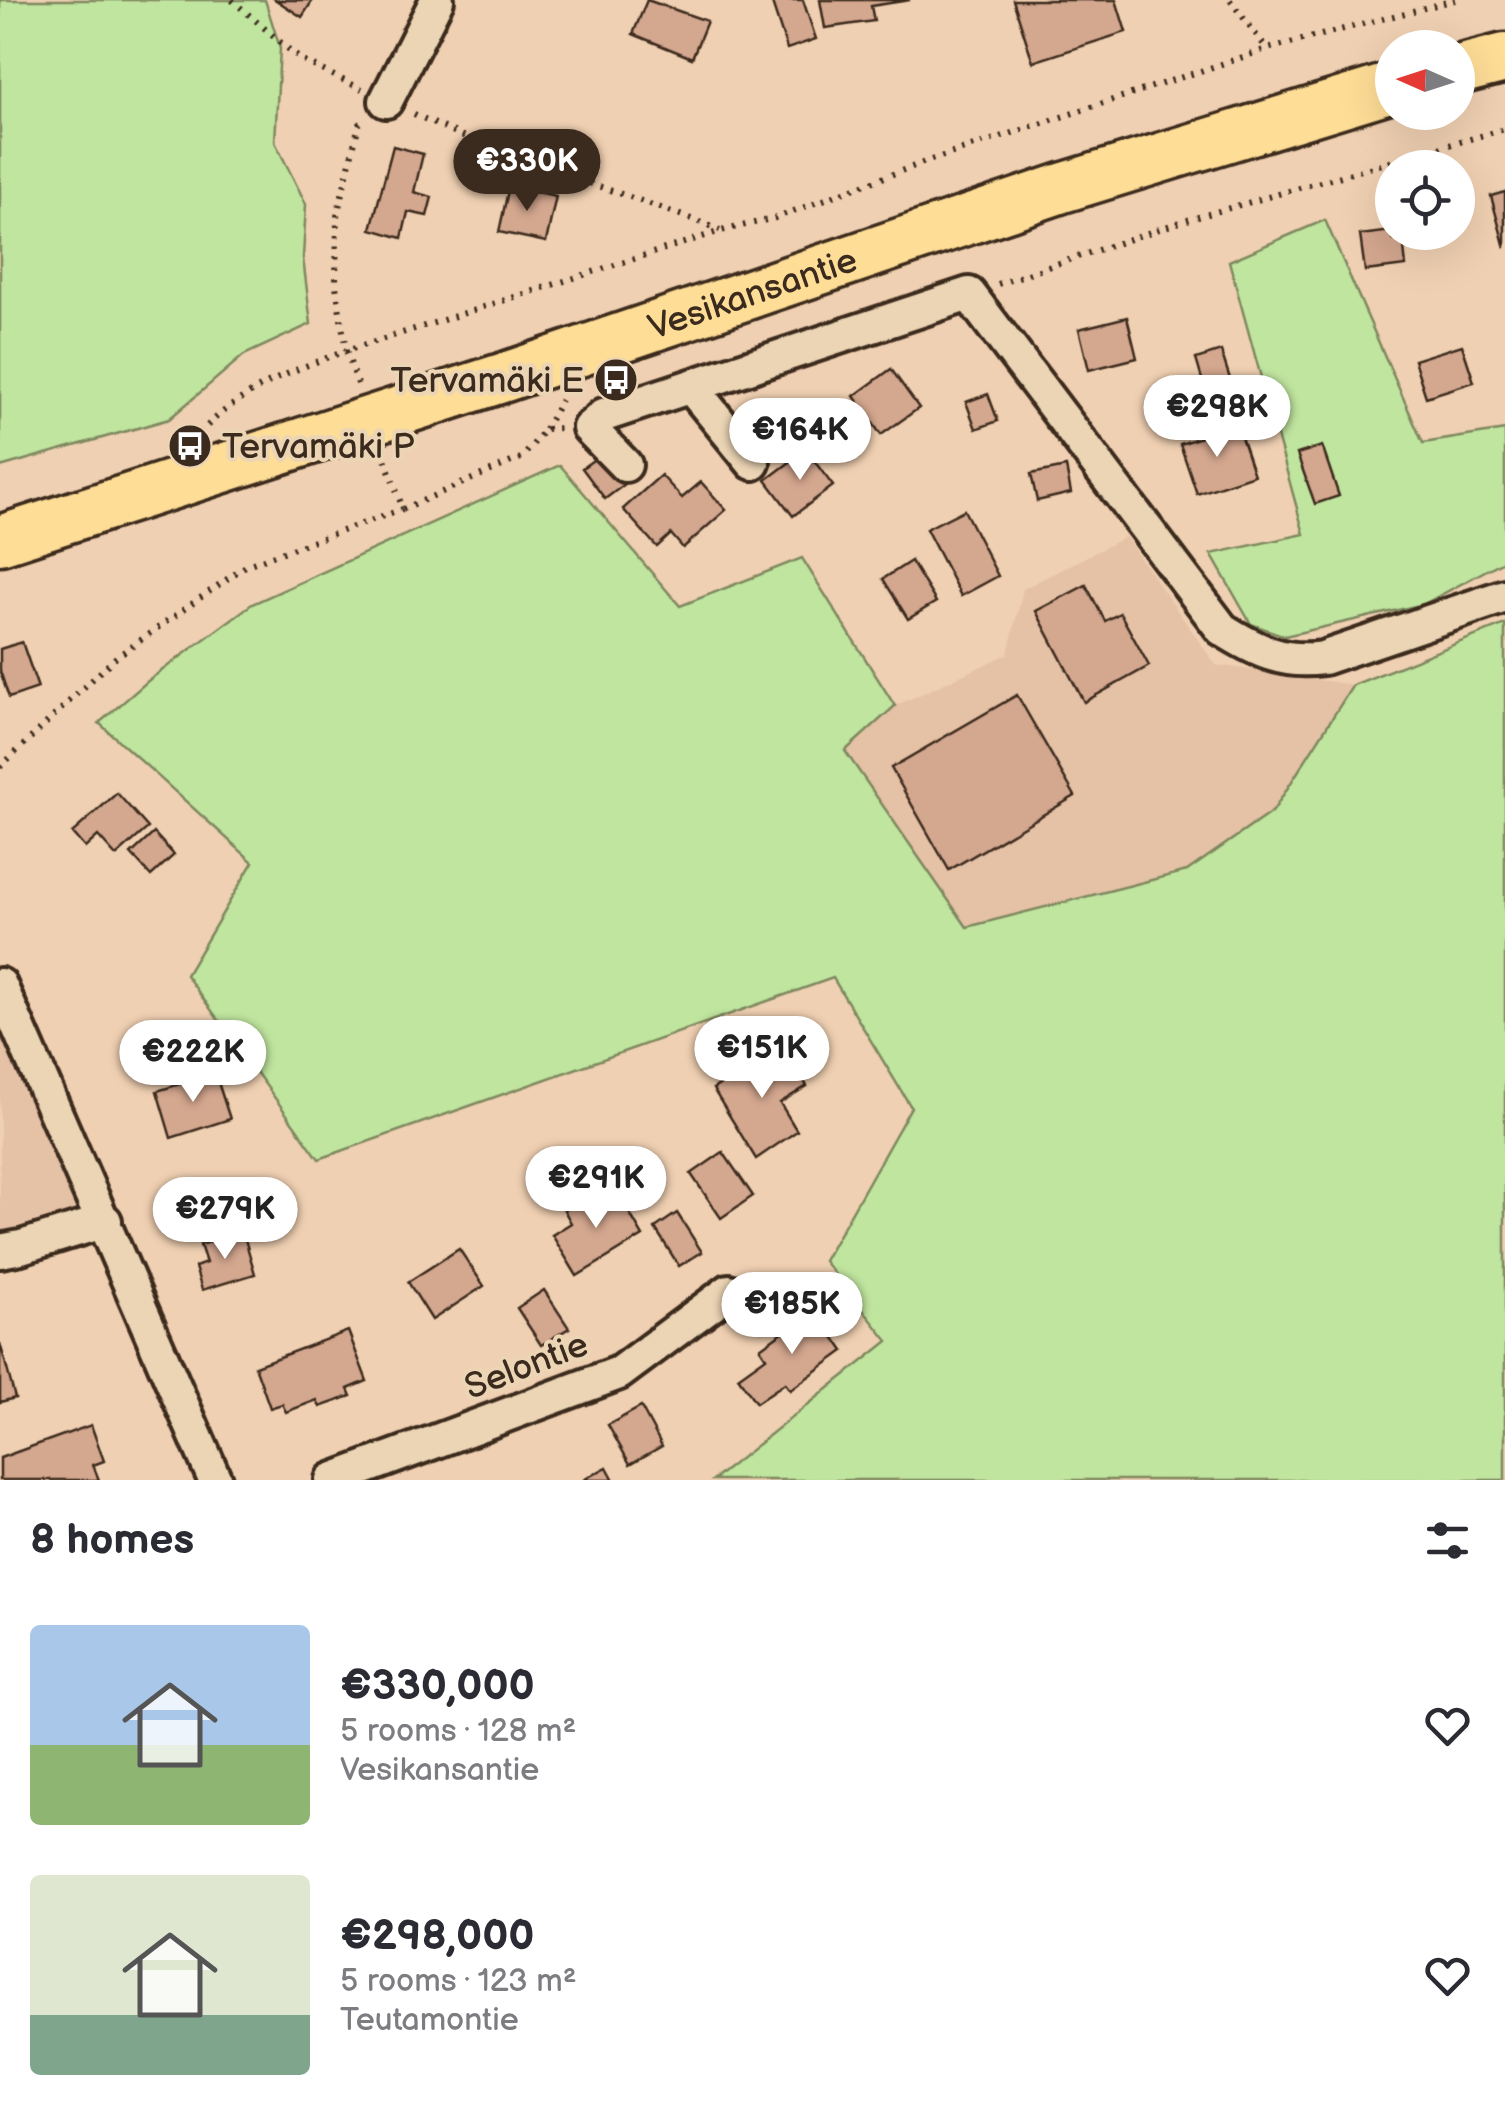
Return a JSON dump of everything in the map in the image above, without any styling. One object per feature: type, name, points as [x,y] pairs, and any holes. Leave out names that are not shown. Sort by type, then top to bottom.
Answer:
[{"type":"highway","points":[[1475,66],[1505,58]]},
{"type":"highway","name":"Vesikansantie","points":[[0,540],[504,377],[1062,188],[1375,93]]},
{"type":"street","points":[[386,101],[437,0]]},
{"type":"street","points":[[625,465],[589,428],[604,415],[969,294],[1222,628],[1250,646],[1280,659],[1323,658],[1505,596]]},
{"type":"street","points":[[691,387],[753,464]]},
{"type":"street","points":[[0,984],[215,1480]]},
{"type":"street","points":[[0,1251],[22,1248],[105,1221]]},
{"type":"street","name":"Selontie","points":[[332,1480],[619,1372],[729,1291]]},
{"type":"path","points":[[232,0],[301,60],[468,140],[721,230]]},
{"type":"path","points":[[1230,0],[1266,49]]},
{"type":"path","points":[[197,437],[241,399],[298,368],[346,351],[721,230],[774,218],[924,162],[1266,49],[1455,0]]},
{"type":"path","points":[[359,385],[346,351],[336,286],[337,216],[359,124],[386,101]]},
{"type":"path","points":[[969,294],[1176,223],[1505,129]]},
{"type":"path","points":[[0,767],[115,658],[247,565],[403,508],[523,457],[545,429],[589,428]]},
{"type":"path","points":[[382,450],[403,508]]},
{"type":"shaded area","points":[[1125,537],[1216,665],[1353,685],[1273,811],[1187,871],[966,927],[845,751],[895,706],[1008,654],[1023,589]]},
{"type":"shaded area","points":[[9,1036],[88,1208],[0,1231],[0,1040]]},
{"type":"green space","points":[[0,0],[265,0],[280,48],[275,142],[306,204],[303,258],[311,324],[244,355],[169,419],[0,467]]},
{"type":"green space","points":[[1325,220],[1423,443],[1505,430],[1505,560],[1424,604],[1285,636],[1251,624],[1211,554],[1304,534],[1229,261]]},
{"type":"green space","points":[[560,465],[680,606],[802,558],[895,706],[845,751],[967,927],[1187,871],[1273,811],[1353,685],[1505,624],[1505,1480],[713,1480],[888,1341],[824,1261],[911,1107],[833,978],[319,1159],[186,975],[253,862],[99,723],[149,680],[252,604]]},
{"type":"building","points":[[276,0],[313,0],[302,17]]},
{"type":"building","points":[[647,0],[707,21],[692,58],[633,34]]},
{"type":"building","points":[[771,0],[803,0],[816,39],[787,49]]},
{"type":"building","points":[[820,0],[910,0],[871,6],[874,21],[825,28]]},
{"type":"building","points":[[1013,0],[1116,0],[1126,32],[1033,62]]},
{"type":"building","points":[[393,146],[423,154],[414,192],[432,197],[427,216],[408,212],[402,238],[371,229]]},
{"type":"building","points":[[509,186],[556,196],[546,242],[499,232]]},
{"type":"building","points":[[1505,192],[1505,248],[1491,196]]},
{"type":"building","points":[[1375,233],[1375,250],[1404,250],[1406,266],[1365,271],[1360,235]]},
{"type":"building","points":[[1127,317],[1137,358],[1089,370],[1079,329]]},
{"type":"building","points":[[1462,345],[1474,382],[1426,397],[1414,360]]},
{"type":"building","points":[[1221,351],[1232,385],[1206,393],[1196,359]]},
{"type":"building","points":[[891,369],[919,408],[881,435],[854,396]]},
{"type":"building","points":[[988,394],[998,421],[976,429],[966,402]]},
{"type":"building","points":[[1237,425],[1254,475],[1197,494],[1180,444]]},
{"type":"building","points":[[1322,446],[1339,496],[1315,504],[1297,454]]},
{"type":"building","points":[[806,450],[833,486],[793,516],[766,480]]},
{"type":"building","points":[[603,453],[625,484],[605,499],[582,468]]},
{"type":"building","points":[[1066,467],[1071,493],[1037,501],[1031,474]]},
{"type":"building","points":[[661,475],[682,498],[701,482],[726,510],[683,548],[671,534],[657,547],[623,509]]},
{"type":"building","points":[[964,510],[998,576],[961,596],[926,529]]},
{"type":"building","points":[[911,561],[936,602],[908,619],[883,579]]},
{"type":"building","points":[[1086,585],[1105,621],[1120,613],[1149,666],[1084,702],[1036,611]]},
{"type":"building","points":[[22,642],[38,688],[9,698],[0,671],[0,649]]},
{"type":"building","points":[[1017,695],[1075,796],[949,870],[891,768]]},
{"type":"building","points":[[117,793],[148,828],[116,856],[98,836],[85,848],[72,833]]},
{"type":"building","points":[[154,833],[174,855],[151,876],[131,854]]},
{"type":"building","points":[[782,1046],[807,1086],[780,1103],[797,1131],[756,1159],[713,1089]]},
{"type":"building","points":[[215,1073],[230,1119],[171,1138],[157,1091]]},
{"type":"building","points":[[723,1152],[753,1196],[721,1218],[691,1174]]},
{"type":"building","points":[[601,1188],[609,1201],[619,1195],[643,1236],[577,1276],[552,1235],[571,1223],[564,1210]]},
{"type":"building","points":[[677,1213],[702,1252],[679,1266],[655,1228]]},
{"type":"building","points":[[243,1232],[255,1274],[202,1290],[195,1267],[206,1263],[200,1245]]},
{"type":"building","points":[[459,1249],[484,1286],[432,1320],[408,1282]]},
{"type":"building","points":[[544,1290],[569,1328],[541,1345],[517,1308]]},
{"type":"building","points":[[815,1309],[844,1351],[790,1390],[785,1383],[756,1403],[738,1377],[766,1357],[760,1348]]},
{"type":"building","points":[[348,1331],[367,1381],[348,1389],[351,1396],[320,1407],[317,1400],[286,1412],[282,1404],[270,1408],[255,1366]]},
{"type":"building","points":[[0,1343],[15,1398],[0,1402]]},
{"type":"building","points":[[641,1407],[662,1446],[630,1464],[608,1425]]},
{"type":"building","points":[[91,1425],[104,1461],[93,1465],[99,1480],[0,1480],[0,1458]]},
{"type":"building","points":[[607,1467],[614,1480],[583,1480]]},
{"type":"place","name":"Tervamäki E","points":[[616,380]]},
{"type":"place","name":"Tervamäki P","points":[[190,446]]}]
